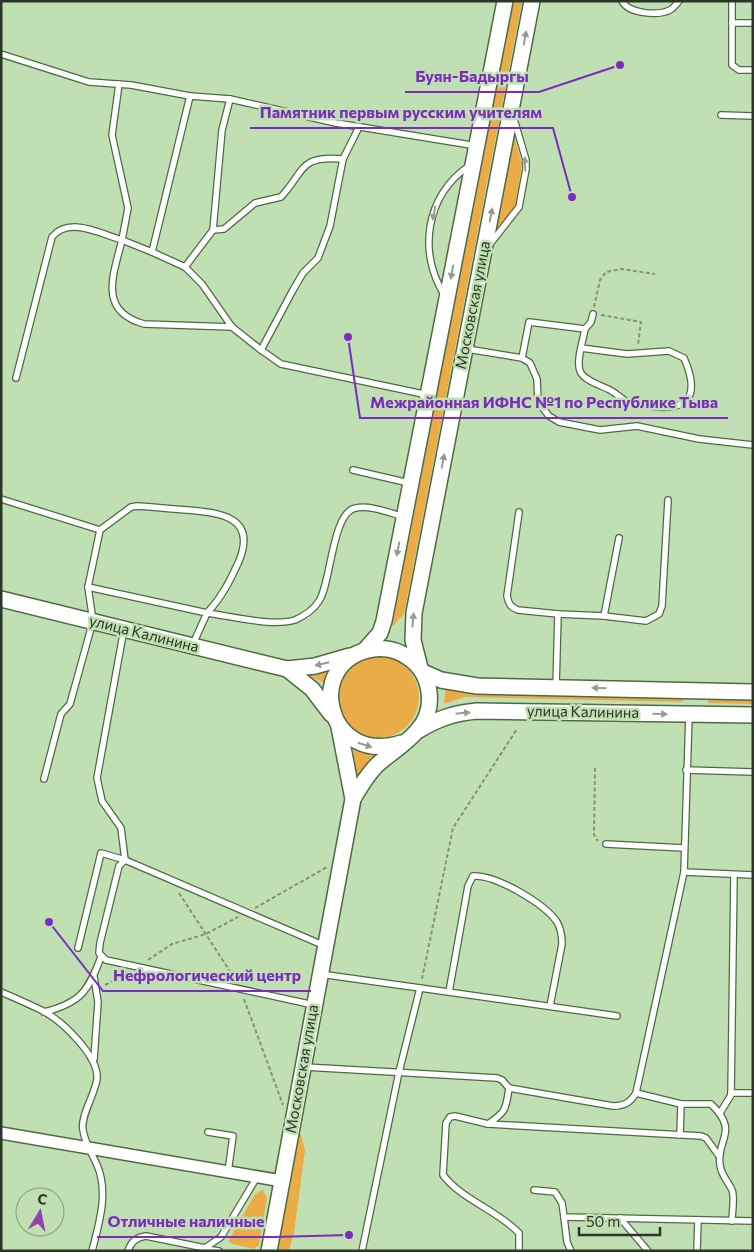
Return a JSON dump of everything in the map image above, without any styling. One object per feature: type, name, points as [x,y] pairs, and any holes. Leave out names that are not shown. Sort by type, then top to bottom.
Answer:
[{"type":"main road","name":"Московская улица","points":[[360,652],[380,633],[384,621],[505,1]]},
{"type":"main road","name":"Московская улица","points":[[422,670],[413,640],[414,613],[532,1]]},
{"type":"main road","name":"улица Калинина","points":[[1,600],[287,669],[315,666],[360,652]]},
{"type":"main road","points":[[379,648],[392,650],[404,654],[422,670],[430,691],[430,705],[426,719],[418,731],[401,743],[384,747],[367,746],[352,739],[338,724],[331,703],[332,684],[346,662],[360,652],[379,648]]},
{"type":"main road","name":"улица Калинина","points":[[287,669],[312,689],[338,724]]},
{"type":"main road","name":"улица Калинина","points":[[422,670],[441,680],[470,685],[753,692]]},
{"type":"main road","points":[[689,690],[689,714]]},
{"type":"main road","name":"улица Калинина","points":[[418,731],[439,718],[456,713],[477,711],[753,716]]},
{"type":"main road","name":"Московская улица","points":[[269,1251],[353,799],[338,724]]},
{"type":"main road","name":"Московская улица","points":[[353,799],[375,767],[401,743]]},
{"type":"street","points":[[1,1133],[87,1146],[282,1181]]},
{"type":"lane","points":[[622,1],[624,6],[635,11],[662,12],[672,9],[679,1]]},
{"type":"lane","points":[[732,1],[732,64],[740,70],[753,70]]},
{"type":"lane","points":[[732,23],[753,23]]},
{"type":"lane","points":[[1,54],[90,82],[119,84],[190,96],[230,99],[359,127],[477,146]]},
{"type":"lane","points":[[119,84],[112,135],[128,208],[112,281],[112,296],[119,311],[131,320],[144,324],[232,327]]},
{"type":"lane","points":[[152,252],[190,96]]},
{"type":"lane","points":[[185,267],[213,230],[222,130],[230,99]]},
{"type":"lane","points":[[484,252],[515,215],[523,188],[526,160],[511,111]]},
{"type":"lane","points":[[721,115],[753,116]]},
{"type":"lane","points":[[261,350],[303,273],[318,258],[330,226],[343,159],[359,127]]},
{"type":"lane","points":[[213,230],[224,229],[255,203],[281,198],[298,172],[321,157],[343,159]]},
{"type":"lane","points":[[447,298],[436,281],[428,252],[435,205],[455,176],[473,163]]},
{"type":"lane","points":[[16,378],[52,237],[63,227],[72,226],[122,240],[185,267],[202,284],[232,327],[281,364],[428,395]]},
{"type":"lane","points":[[581,348],[637,353],[669,351],[684,358],[690,371],[690,392],[683,405],[664,408],[628,402],[611,390],[585,377],[580,372],[581,348],[585,329],[591,322],[593,314]]},
{"type":"lane","points":[[522,358],[528,322],[585,329]]},
{"type":"lane","points":[[464,349],[522,358],[530,363],[537,379],[538,402],[549,416],[559,422],[600,430],[637,426],[698,439],[753,445]]},
{"type":"lane","points":[[353,470],[411,484]]},
{"type":"lane","points":[[1,499],[100,530]]},
{"type":"lane","points":[[519,512],[507,596],[508,602],[512,607],[518,610],[646,621],[659,614],[662,606],[668,500]]},
{"type":"lane","points":[[44,779],[61,714],[70,704],[93,621],[88,587],[100,530],[137,506],[211,512],[232,519],[244,536],[244,548],[227,588],[207,613],[192,646]]},
{"type":"lane","points":[[88,587],[207,613],[275,622],[296,619],[310,611],[320,600],[341,523],[350,510],[356,507],[405,517]]},
{"type":"lane","points":[[604,616],[619,538]]},
{"type":"lane","points":[[556,687],[558,614]]},
{"type":"lane","points":[[124,629],[97,778],[102,801],[121,828],[125,860]]},
{"type":"lane","points":[[303,1067],[497,1078],[502,1080],[509,1088],[612,1106],[621,1106],[631,1101],[636,1093],[684,872],[689,714]]},
{"type":"lane","points":[[686,770],[753,772]]},
{"type":"lane","points":[[606,844],[684,848]]},
{"type":"lane","points":[[78,948],[101,853],[125,860],[170,878],[325,946]]},
{"type":"lane","points":[[125,860],[119,866],[100,943],[99,953],[102,957],[139,967],[314,1005]]},
{"type":"lane","points":[[684,872],[753,875]]},
{"type":"lane","points":[[720,1113],[731,1093],[734,874]]},
{"type":"lane","points":[[449,992],[468,886],[474,876],[494,878],[551,915],[557,922],[562,937],[562,944],[550,1006]]},
{"type":"lane","points":[[44,1012],[66,1006],[80,997],[94,977],[102,957]]},
{"type":"lane","points":[[320,974],[617,1016]]},
{"type":"lane","points":[[92,1251],[99,1223],[102,1182],[98,1165],[87,1146],[82,1128],[97,1079],[94,1059],[98,1002],[94,977]]},
{"type":"lane","points":[[362,1251],[399,1072],[420,988]]},
{"type":"lane","points":[[1,992],[44,1012],[66,1029],[94,1059]]},
{"type":"lane","points":[[488,1124],[504,1113],[509,1088]]},
{"type":"lane","points":[[636,1093],[681,1104],[710,1104],[720,1113],[726,1130],[724,1144],[719,1156]]},
{"type":"lane","points":[[731,1093],[753,1093]]},
{"type":"lane","points":[[680,1134],[681,1104]]},
{"type":"lane","points":[[519,1251],[519,1233],[507,1220],[451,1185],[443,1175],[447,1120],[455,1116],[488,1124],[704,1136],[719,1156],[722,1175],[733,1192],[732,1221]]},
{"type":"lane","points":[[208,1132],[233,1136],[228,1172]]},
{"type":"lane","points":[[205,1249],[222,1237],[258,1177]]},
{"type":"lane","points":[[534,1190],[555,1192],[562,1204],[567,1242],[571,1251]]},
{"type":"lane","points":[[564,1217],[753,1221]]},
{"type":"lane","points":[[620,1218],[648,1251]]},
{"type":"lane","points":[[697,1251],[698,1220]]},
{"type":"lane","points":[[128,1251],[133,1241],[138,1237],[146,1236],[219,1251]]},
{"type":"path","points":[[637,353],[640,322],[593,314],[600,280],[606,272],[622,269],[655,274]]},
{"type":"path","points":[[420,988],[453,828],[518,729]]},
{"type":"path","points":[[596,768],[594,835],[599,843],[606,844]]},
{"type":"path","points":[[96,990],[139,967],[172,944],[206,934],[342,858]]},
{"type":"path","points":[[170,878],[241,989],[273,1083],[292,1126]]},
{"type":"shaded area","points":[[513,1],[522,1],[404,614],[392,627]]},
{"type":"shaded area","points":[[513,132],[522,164],[515,209],[494,232]]},
{"type":"shaded area","points":[[378,656],[394,659],[407,668],[416,681],[419,697],[416,713],[407,726],[394,735],[378,738],[362,735],[349,726],[340,713],[337,697],[340,681],[349,668],[362,659]]},
{"type":"shaded area","points":[[330,670],[327,684],[300,672]]},
{"type":"shaded area","points":[[446,683],[684,695],[683,702],[465,697],[444,704]]},
{"type":"shaded area","points":[[709,696],[753,697],[753,704],[708,703]]},
{"type":"shaded area","points":[[353,747],[377,753],[357,783]]},
{"type":"shaded area","points":[[299,1128],[305,1150],[294,1233],[289,1251],[278,1251]]},
{"type":"shaded area","points":[[263,1190],[267,1198],[259,1245],[254,1249],[229,1243],[255,1194]]},
{"type":"place","name":"Буян-Бадыргы","points":[[620,65]]},
{"type":"place","name":"Памятник первым русским учителям","points":[[572,197]]},
{"type":"place","name":"Межрайонная ИФНС №1 по Республике Тыва","points":[[348,337]]},
{"type":"place","name":"Нефрологический центр","points":[[49,922]]},
{"type":"place","name":"Отличные наличные","points":[[349,1235]]}]
